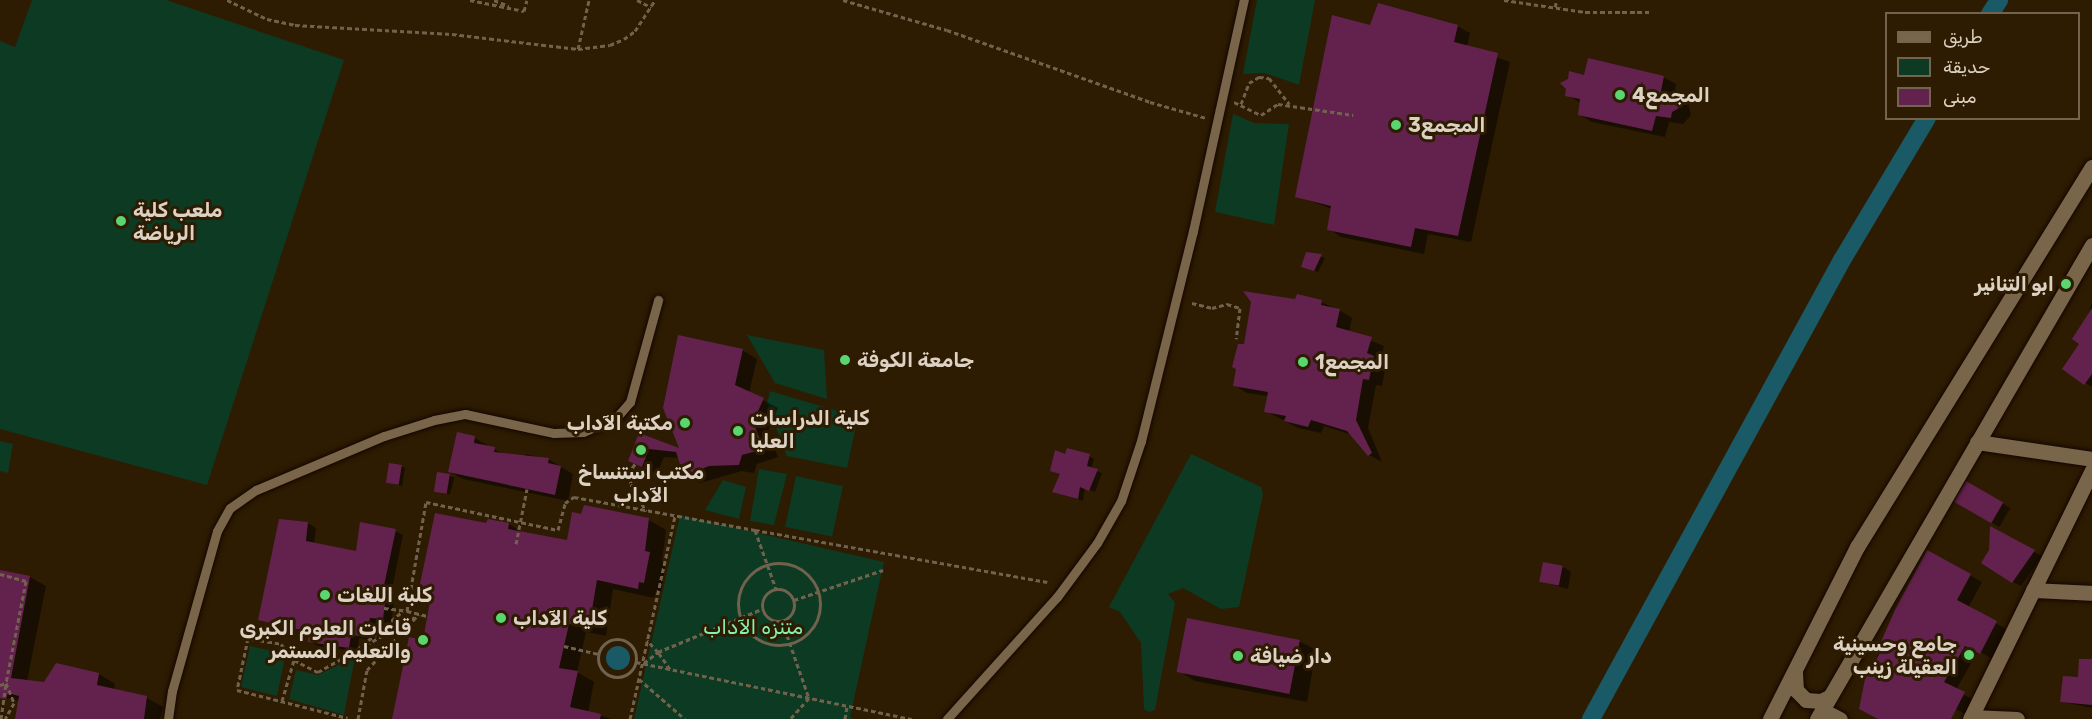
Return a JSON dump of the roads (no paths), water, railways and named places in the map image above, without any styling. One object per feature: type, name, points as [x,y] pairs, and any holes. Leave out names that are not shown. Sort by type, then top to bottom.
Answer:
[{"type":"main road","points":[[1770,719],[1857,547],[2092,167]]},
{"type":"main road","points":[[1823,709],[2092,244]]},
{"type":"main road","points":[[1977,442],[2092,459]]},
{"type":"main road","points":[[2018,719],[1970,718],[2092,471]]},
{"type":"main road","points":[[2033,590],[2092,593]]},
{"type":"main road","points":[[1796,670],[1794,683],[1800,695],[1840,719]]},
{"type":"lane","points":[[948,719],[1057,597],[1097,543],[1121,501],[1141,441],[1218,121],[1244,0]]},
{"type":"lane","points":[[168,719],[172,691],[217,531],[230,508],[256,490],[384,436],[434,420],[465,414],[554,433],[583,432],[616,417],[630,402],[658,300]]},
{"type":"water","points":[[618,646],[623,647],[629,653],[629,663],[623,669],[618,670],[613,669],[607,663],[606,658],[607,653],[613,647]]},
{"type":"waterway","points":[[1991,12],[1999,0]]},
{"type":"waterway","points":[[1591,719],[1842,260],[1926,120]]},
{"type":"place","name":"المجمع4","points":[[1620,95]]},
{"type":"place","name":"المجمع3","points":[[1396,125]]},
{"type":"place","name":"ملعب كلية الرياضة","points":[[121,221]]},
{"type":"place","name":"ابو التنانير","points":[[2066,284]]},
{"type":"place","name":"جامعة الكوفة","points":[[845,360]]},
{"type":"place","name":"المجمع1","points":[[1303,362]]},
{"type":"place","name":"مكتبة الآداب","points":[[685,423]]},
{"type":"place","name":"كلية الدراسات العليا","points":[[738,431]]},
{"type":"place","name":"مكتب استنساخ الآداب","points":[[641,450]]},
{"type":"place","name":"كلبة اللغات","points":[[325,595]]},
{"type":"place","name":"كلية الآداب","points":[[501,618]]},
{"type":"place","name":"قاعات العلوم الكبرى والتعليم المستمر","points":[[423,640]]},
{"type":"place","name":"جامع وحسينية العقيلة زينب","points":[[1969,655]]},
{"type":"place","name":"دار ضيافة","points":[[1238,656]]},
{"type":"park label","name":"متنزه الآداب","points":[[753,627]]}]
